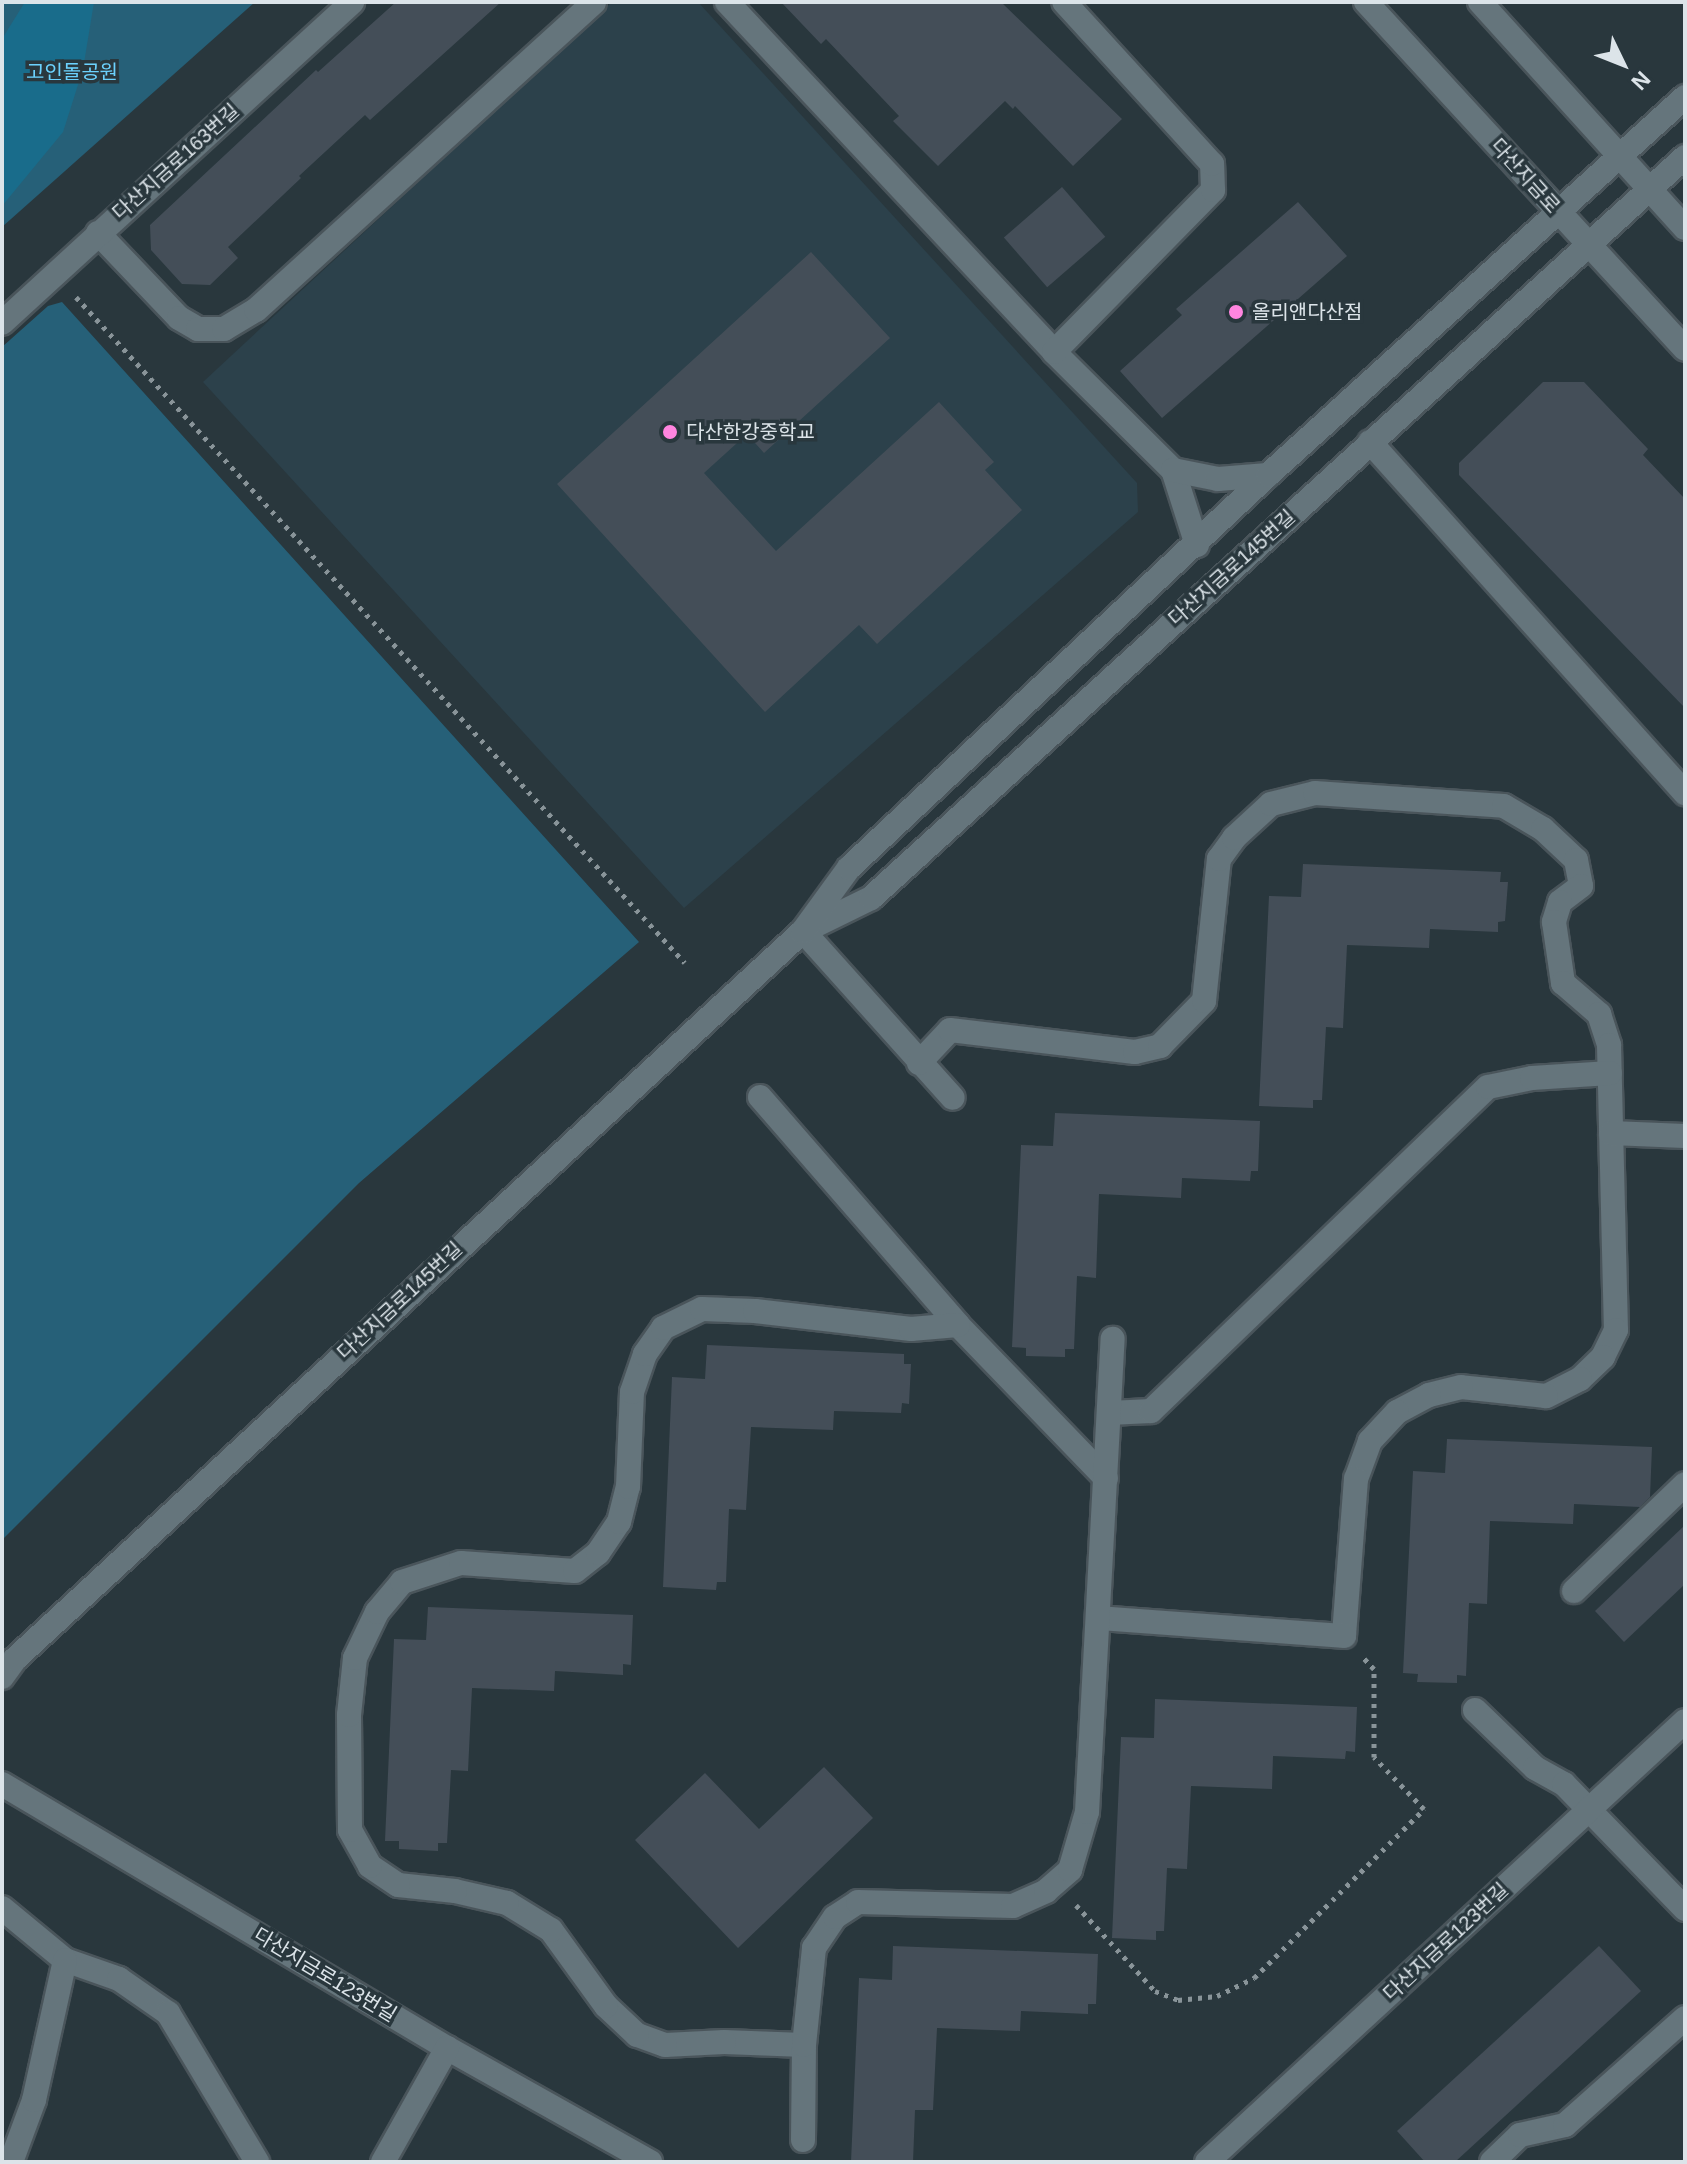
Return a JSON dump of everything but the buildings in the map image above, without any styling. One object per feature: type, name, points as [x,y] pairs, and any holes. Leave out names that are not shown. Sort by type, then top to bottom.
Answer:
[{"type":"street","name":"다산지금로163번길","points":[[2,323],[57,276],[98,233],[352,2]]},
{"type":"street","points":[[98,233],[179,318],[198,329],[224,329],[256,310],[594,2]]},
{"type":"street","points":[[727,2],[1054,352],[1173,470],[1197,545]]},
{"type":"street","points":[[1054,352],[1213,190],[1212,164],[1064,2]]},
{"type":"street","name":"다산지금로","points":[[1366,2],[1685,349]]},
{"type":"street","points":[[1480,2],[1685,228]]},
{"type":"street","name":"다산지금로145번길","points":[[2,1677],[15,1659],[803,931],[849,868],[1197,545],[1268,475],[1685,97]]},
{"type":"street","name":"다산지금로145번길","points":[[803,931],[871,898],[1685,157]]},
{"type":"street","points":[[1370,442],[1685,793]]},
{"type":"street","points":[[1173,470],[1218,479],[1268,475]]},
{"type":"street","points":[[919,1063],[950,1030],[1135,1052],[1160,1046],[1204,1001],[1219,859],[1234,838],[1271,804],[1315,793],[1504,806],[1543,829],[1576,860],[1581,886],[1560,902],[1554,922],[1563,983],[1599,1014],[1609,1045],[1616,1330],[1603,1357],[1580,1379],[1546,1396],[1461,1387],[1429,1395],[1397,1412],[1379,1431],[1370,1441],[1356,1479],[1344,1636],[1099,1618]]},
{"type":"street","points":[[803,931],[953,1098]]},
{"type":"street","points":[[1109,1413],[1151,1411],[1488,1087],[1532,1078],[1610,1073]]},
{"type":"street","points":[[760,1097],[958,1325],[1106,1478]]},
{"type":"street","points":[[1611,1133],[1685,1136]]},
{"type":"street","points":[[804,2045],[665,2045],[637,2035],[606,2006],[551,1930],[507,1903],[455,1891],[398,1885],[370,1866],[350,1830],[349,1715],[355,1658],[377,1612],[402,1582],[461,1563],[575,1571],[598,1553],[619,1522],[628,1487],[632,1392],[645,1354],[663,1328],[702,1309],[755,1311],[911,1329],[958,1325]]},
{"type":"street","points":[[803,2140],[804,2045],[814,1948],[835,1917],[858,1902],[1013,1906],[1046,1891],[1070,1870],[1087,1812],[1113,1339]]},
{"type":"street","points":[[1574,1591],[1685,1484]]},
{"type":"street","points":[[1475,1710],[1535,1768],[1564,1784],[1685,1909]]},
{"type":"street","name":"다산지금로123번길","points":[[1207,2162],[1685,1721]]},
{"type":"street","name":"다산지금로123번길","points":[[2,1784],[447,2048],[650,2162]]},
{"type":"street","points":[[2,1908],[65,1960],[119,1979],[168,2013],[257,2162]]},
{"type":"street","points":[[11,2162],[34,2100],[65,1960]]},
{"type":"street","points":[[1492,2162],[1520,2135],[1565,2125],[1685,2018]]},
{"type":"street","points":[[383,2162],[447,2048]]},
{"type":"path","points":[[57,276],[685,963]]},
{"type":"path","points":[[1055,1882],[1155,1991],[1178,2000],[1217,1996],[1254,1978],[1424,1809],[1374,1757],[1374,1669],[1344,1636]]},
{"type":"shaded area","name":"다산한강중학교","points":[[612,2],[698,2],[1137,483],[1138,512],[684,908],[203,382]]},
{"type":"green space","name":"고인돌공원","points":[[2,2],[255,2],[2,227]]},
{"type":"green space","points":[[25,2],[94,2],[83,69],[63,132],[2,206],[2,39]]},
{"type":"green space","points":[[62,302],[639,942],[359,1183],[2,1540],[2,347],[48,306]]},
{"type":"place","name":"올리앤다산점","points":[[1236,312]]},
{"type":"place","name":"다산한강중학교","points":[[670,432]]}]
